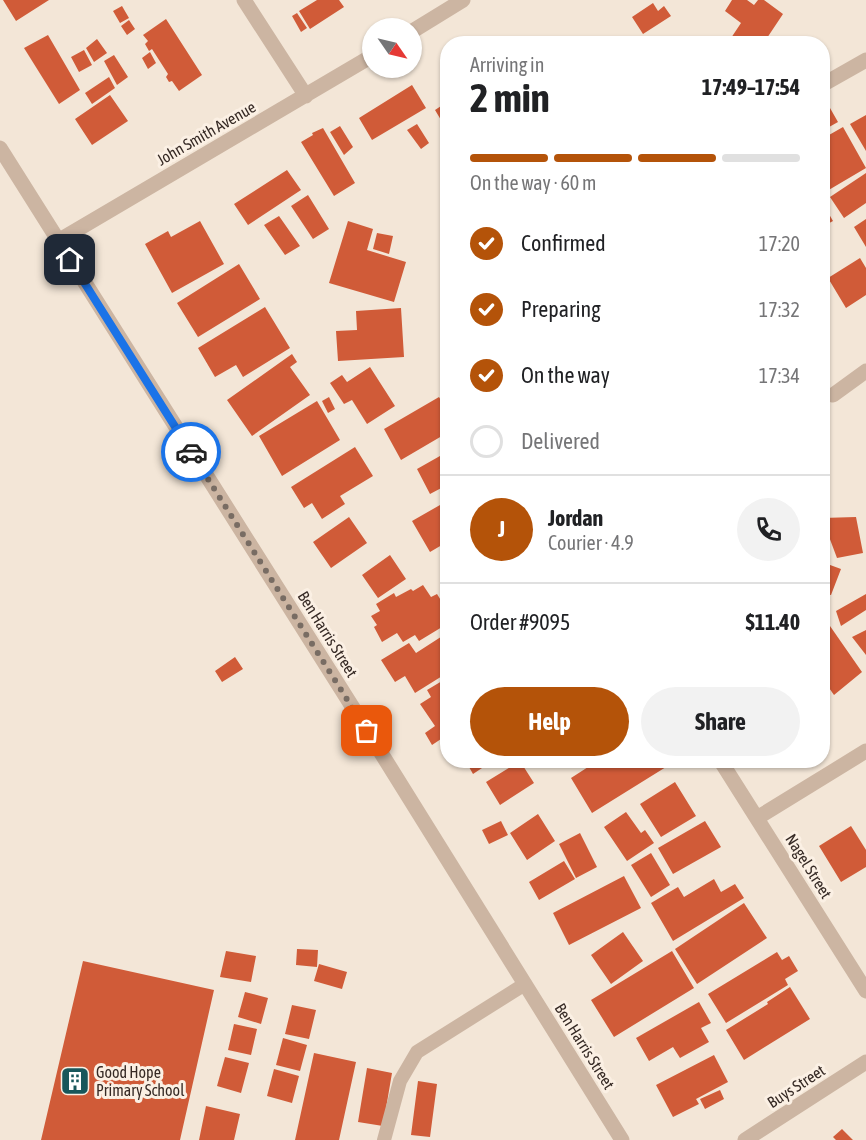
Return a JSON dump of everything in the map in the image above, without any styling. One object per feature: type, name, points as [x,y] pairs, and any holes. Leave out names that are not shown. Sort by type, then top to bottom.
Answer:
[{"type":"street","points":[[244,0],[306,96]]},
{"type":"street","points":[[422,25],[463,0]]},
{"type":"street","points":[[830,80],[866,60]]},
{"type":"street","name":"John Smith Avenue","points":[[58,241],[362,62]]},
{"type":"street","name":"Ben Harris Street","points":[[0,148],[622,1140]]},
{"type":"street","points":[[833,395],[866,371]]},
{"type":"street","points":[[757,818],[866,751]]},
{"type":"street","name":"Nagel Street","points":[[725,768],[866,991]]},
{"type":"street","name":"Buys Street","points":[[745,1140],[866,1062]]},
{"type":"lane","points":[[384,1140],[400,1081],[417,1052],[525,984]]},
{"type":"building","points":[[3,0],[49,0],[16,21]]},
{"type":"building","points":[[317,0],[339,0],[344,7],[310,29],[299,11]]},
{"type":"building","points":[[732,0],[747,0],[754,5],[758,0],[764,0],[783,14],[768,36],[732,36],[741,23],[725,11]]},
{"type":"building","points":[[653,3],[658,11],[664,6],[671,16],[643,34],[632,17]]},
{"type":"building","points":[[122,6],[129,18],[120,23],[113,11]]},
{"type":"building","points":[[297,13],[307,28],[301,32],[292,16]]},
{"type":"building","points":[[166,19],[202,75],[179,91],[172,81],[169,82],[166,77],[168,74],[152,49],[149,51],[145,44],[148,41],[143,35]]},
{"type":"building","points":[[129,20],[135,29],[127,35],[121,26]]},
{"type":"building","points":[[48,35],[80,90],[59,104],[24,48]]},
{"type":"building","points":[[97,39],[107,53],[94,62],[86,48]]},
{"type":"building","points":[[84,50],[92,65],[79,72],[71,57]]},
{"type":"building","points":[[150,52],[156,63],[148,69],[142,58]]},
{"type":"building","points":[[114,55],[128,77],[117,85],[104,61]]},
{"type":"building","points":[[109,77],[115,88],[92,104],[85,93]]},
{"type":"building","points":[[412,85],[426,108],[372,140],[359,118]]},
{"type":"building","points":[[110,95],[128,121],[92,145],[75,119]]},
{"type":"building","points":[[440,107],[440,118],[435,110]]},
{"type":"building","points":[[830,108],[838,122],[830,126]]},
{"type":"building","points":[[866,115],[866,151],[850,124]]},
{"type":"building","points":[[417,124],[429,143],[421,149],[407,130]]},
{"type":"building","points":[[340,126],[353,147],[344,155],[330,132]]},
{"type":"building","points":[[843,127],[866,168],[830,189],[830,134]]},
{"type":"building","points":[[323,128],[355,183],[334,196],[301,142]]},
{"type":"building","points":[[287,170],[301,190],[248,225],[234,204]]},
{"type":"building","points":[[866,173],[866,203],[844,218],[830,197]]},
{"type":"building","points":[[308,195],[329,229],[313,239],[291,206]]},
{"type":"building","points":[[279,216],[300,246],[285,255],[264,225]]},
{"type":"building","points":[[866,219],[866,247],[854,227]]},
{"type":"building","points":[[200,221],[224,264],[172,293],[145,244],[168,231],[171,237]]},
{"type":"building","points":[[348,221],[373,229],[367,250],[406,262],[394,302],[329,283]]},
{"type":"building","points":[[377,233],[393,236],[389,254],[373,249]]},
{"type":"building","points":[[860,258],[866,268],[866,295],[846,308],[830,281],[830,277]]},
{"type":"building","points":[[239,264],[260,299],[198,337],[177,303]]},
{"type":"building","points":[[265,307],[290,348],[243,377],[236,365],[215,377],[198,348]]},
{"type":"building","points":[[401,308],[404,357],[338,361],[336,331],[357,330],[356,311]]},
{"type":"building","points":[[292,354],[297,362],[290,367],[310,395],[252,436],[227,400]]},
{"type":"building","points":[[370,367],[395,406],[367,424],[352,400],[344,404],[330,383],[342,375],[347,382]]},
{"type":"building","points":[[329,397],[335,409],[328,413],[322,401]]},
{"type":"building","points":[[439,397],[440,399],[440,437],[401,460],[384,429]]},
{"type":"building","points":[[317,401],[340,440],[282,476],[259,436]]},
{"type":"building","points":[[355,447],[373,476],[340,496],[345,504],[322,519],[312,503],[304,508],[291,487]]},
{"type":"building","points":[[440,456],[440,489],[430,494],[417,469]]},
{"type":"building","points":[[440,505],[440,546],[430,552],[412,521]]},
{"type":"building","points":[[349,517],[367,543],[331,568],[313,542]]},
{"type":"building","points":[[856,517],[863,553],[837,558],[830,539],[830,518]]},
{"type":"building","points":[[390,555],[406,579],[378,598],[362,575]]},
{"type":"building","points":[[830,565],[841,569],[830,595]]},
{"type":"building","points":[[423,585],[431,597],[437,594],[440,599],[440,628],[419,641],[415,635],[403,642],[397,633],[382,642],[374,627],[377,625],[371,616],[380,611],[376,604],[394,593],[396,597],[411,589],[413,591]]},
{"type":"building","points":[[866,594],[866,610],[841,626],[836,611]]},
{"type":"building","points":[[830,626],[862,672],[834,695],[830,689]]},
{"type":"building","points":[[866,630],[866,655],[852,637]]},
{"type":"building","points":[[440,638],[440,677],[415,693],[405,676],[395,682],[381,660],[409,643],[416,653]]},
{"type":"building","points":[[235,657],[243,669],[222,682],[215,671]]},
{"type":"building","points":[[440,682],[440,740],[432,745],[425,733],[435,726],[420,704],[431,697],[427,690]]},
{"type":"building","points":[[470,768],[482,768],[473,774]]},
{"type":"building","points":[[509,768],[524,768],[534,783],[500,805],[486,782]]},
{"type":"building","points":[[587,768],[664,768],[592,813],[571,778]]},
{"type":"building","points":[[675,782],[696,816],[661,837],[640,804]]},
{"type":"building","points":[[626,812],[641,833],[645,830],[654,843],[627,861],[604,827]]},
{"type":"building","points":[[538,814],[555,841],[527,860],[510,833]]},
{"type":"building","points":[[501,821],[508,835],[489,844],[482,830]]},
{"type":"building","points":[[705,821],[721,847],[673,874],[658,848]]},
{"type":"building","points":[[851,826],[866,850],[866,867],[841,882],[819,846]]},
{"type":"building","points":[[580,833],[597,867],[576,878],[559,844]]},
{"type":"building","points":[[651,853],[670,885],[651,897],[631,865]]},
{"type":"building","points":[[564,861],[575,879],[539,900],[529,882]]},
{"type":"building","points":[[624,876],[641,908],[569,945],[553,913]]},
{"type":"building","points":[[714,879],[721,892],[735,884],[744,898],[673,941],[651,903],[678,887],[684,897]]},
{"type":"building","points":[[744,903],[767,938],[697,984],[675,949]]},
{"type":"building","points":[[623,932],[643,961],[611,984],[591,955]]},
{"type":"building","points":[[297,949],[318,950],[317,967],[296,965]]},
{"type":"building","points":[[226,951],[256,956],[251,982],[220,977]]},
{"type":"building","points":[[672,951],[694,988],[614,1037],[591,1000]]},
{"type":"building","points":[[777,952],[782,960],[789,956],[798,971],[785,979],[788,985],[726,1023],[708,994]]},
{"type":"building","points":[[83,961],[214,990],[180,1140],[41,1140]]},
{"type":"building","points":[[319,964],[347,972],[342,989],[314,981]]},
{"type":"building","points":[[790,987],[810,1019],[744,1060],[726,1030],[768,1004],[767,1002]]},
{"type":"building","points":[[245,992],[268,998],[261,1024],[238,1017]]},
{"type":"building","points":[[699,1002],[711,1023],[701,1028],[709,1042],[680,1058],[673,1047],[649,1061],[636,1038]]},
{"type":"building","points":[[292,1005],[316,1010],[309,1039],[285,1034]]},
{"type":"building","points":[[234,1024],[257,1029],[251,1055],[228,1050]]},
{"type":"building","points":[[283,1038],[307,1045],[300,1071],[276,1065]]},
{"type":"building","points":[[314,1053],[356,1062],[339,1140],[295,1140]]},
{"type":"building","points":[[714,1055],[728,1082],[696,1099],[699,1104],[673,1117],[656,1085]]},
{"type":"building","points":[[225,1057],[249,1063],[241,1093],[217,1086]]},
{"type":"building","points":[[367,1068],[392,1073],[383,1126],[358,1122]]},
{"type":"building","points":[[274,1069],[299,1076],[292,1103],[267,1096]]},
{"type":"building","points":[[418,1081],[437,1084],[430,1137],[411,1135]]},
{"type":"building","points":[[720,1090],[724,1099],[705,1109],[700,1099]]},
{"type":"building","name":"Good Hope Primary School","points":[[206,1106],[240,1114],[234,1140],[199,1140]]},
{"type":"building","points":[[842,1129],[853,1140],[836,1140],[833,1137]]},
{"type":"way so far","points":[[191,452],[367,731]]},
{"type":"place","name":"Good Hope Primary School","points":[[75,1081]]},
{"type":"route","points":[[70,260],[191,452]]}]
